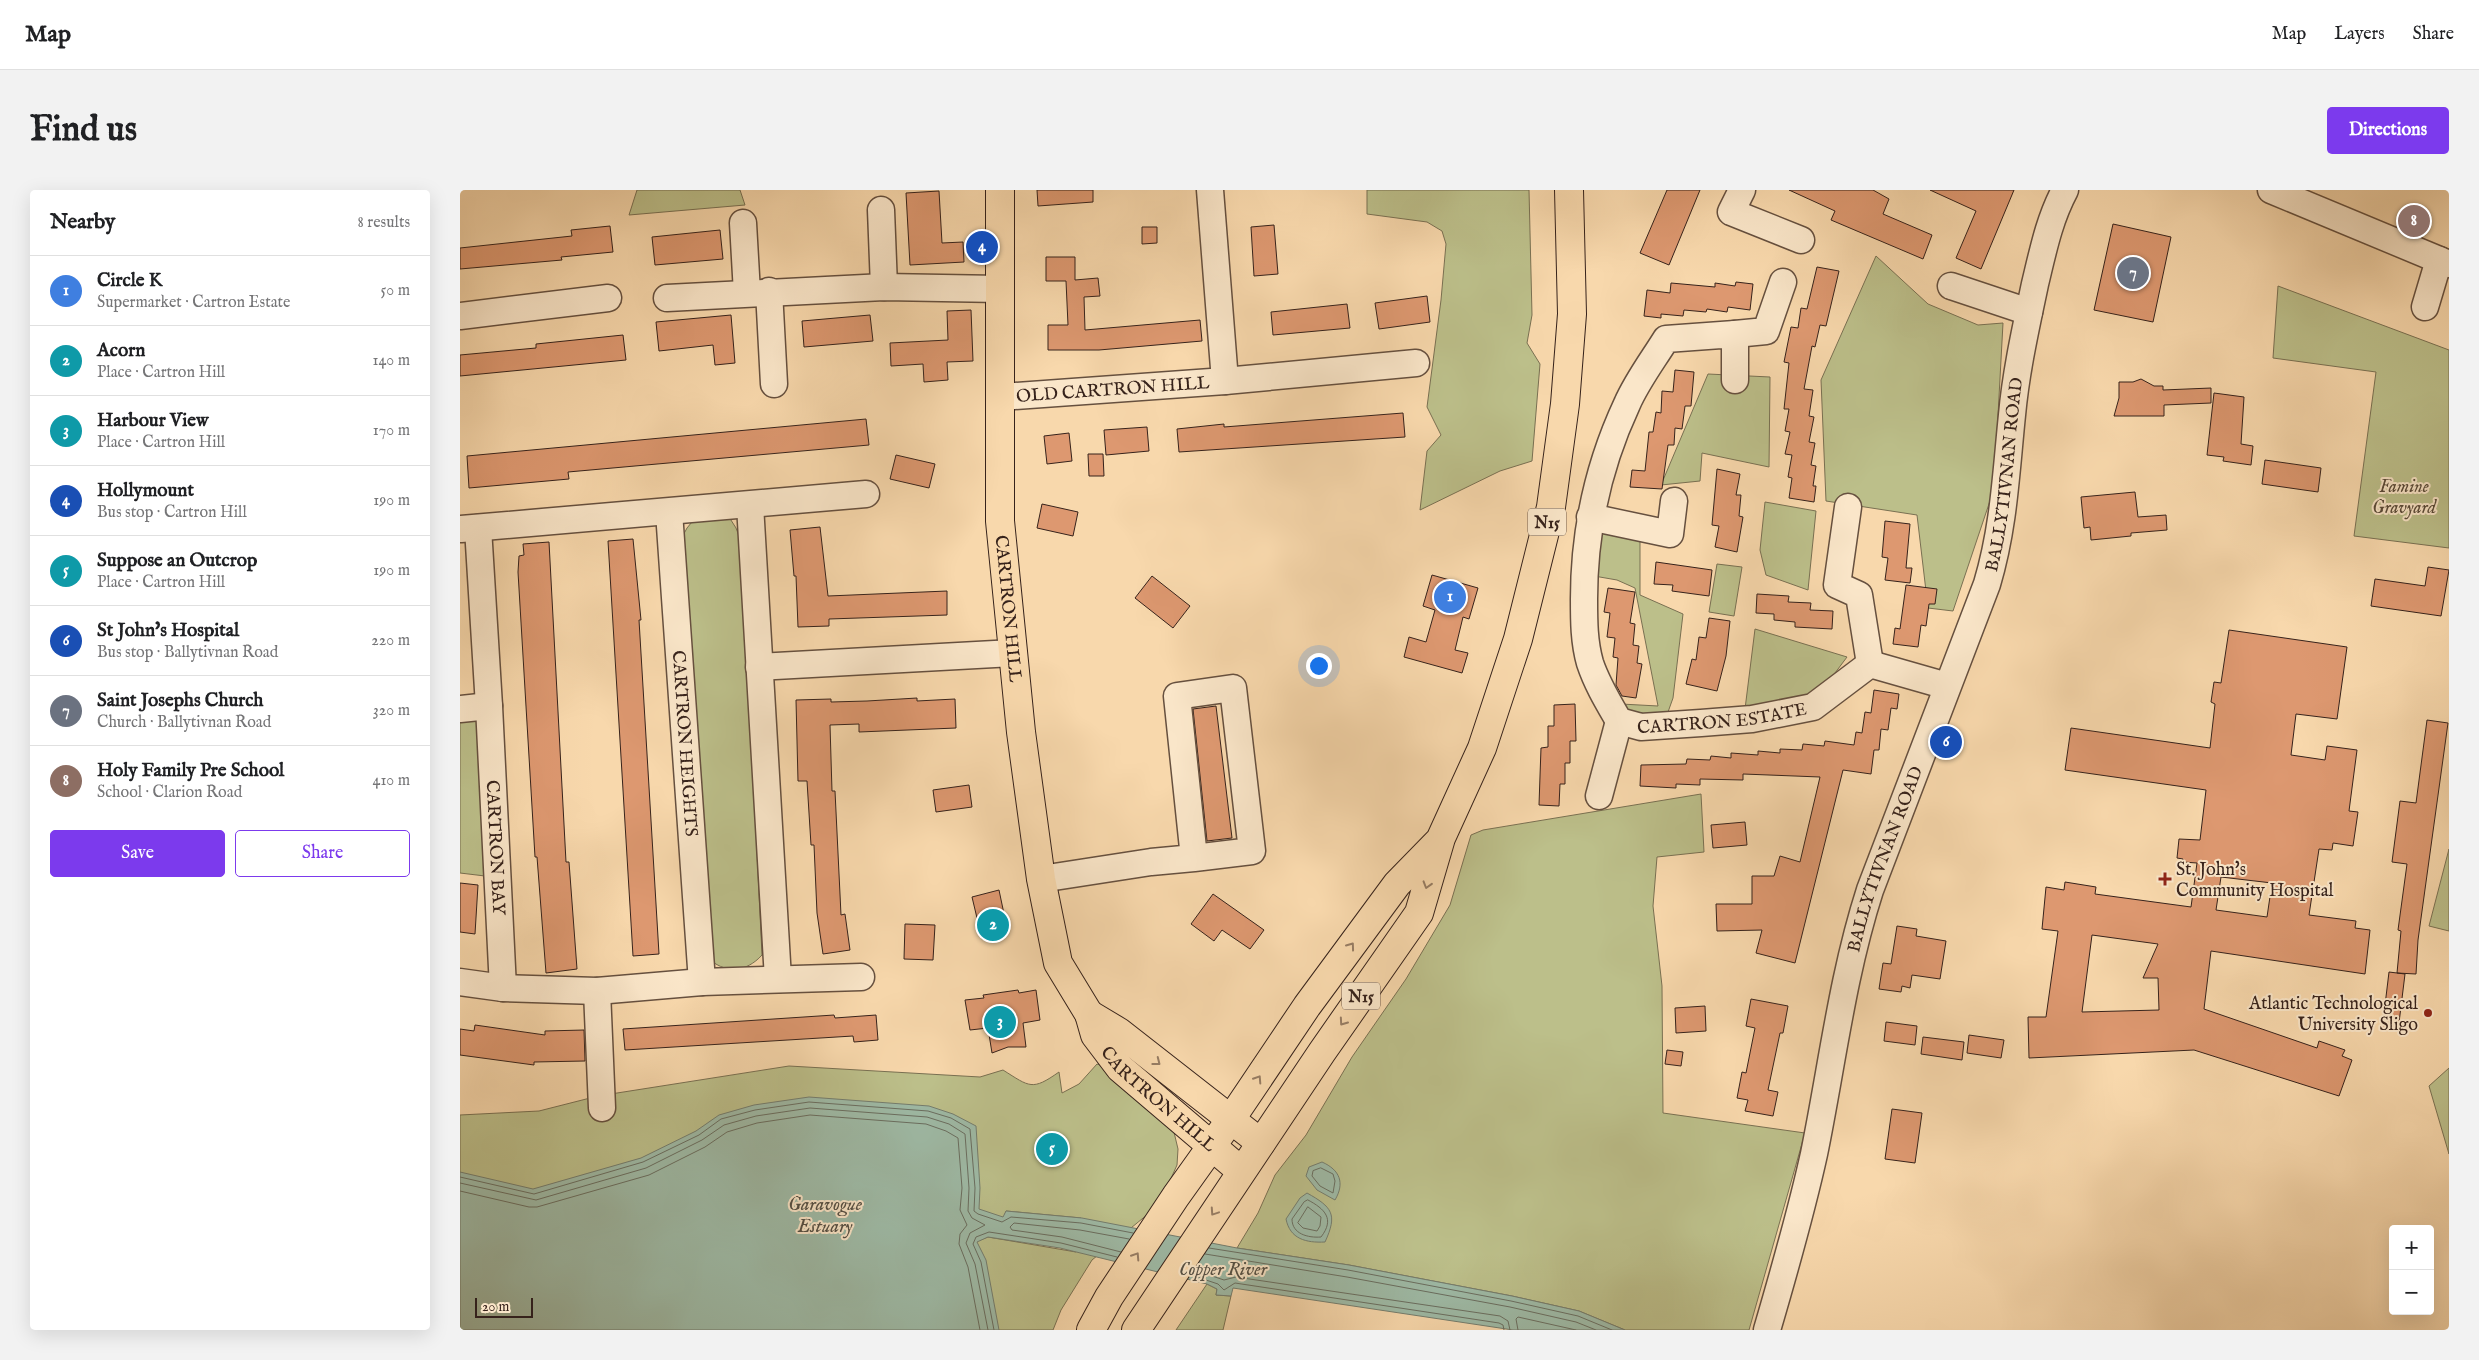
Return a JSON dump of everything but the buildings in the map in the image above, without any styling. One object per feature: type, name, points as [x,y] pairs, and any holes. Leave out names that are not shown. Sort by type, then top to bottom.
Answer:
[{"type":"main road","name":"CARTRON HILL","points":[[1000,190],[1000,521],[1021,732],[1041,879],[1058,963],[1089,1014],[1096,1035],[1120,1068],[1241,1171]]},
{"type":"main road","name":"N15","points":[[1136,1330],[1241,1171],[1419,914],[1441,838],[1482,748],[1506,679],[1538,564],[1551,506],[1565,404],[1572,314],[1569,190]]},
{"type":"main road","name":"N15","points":[[1091,1330],[1115,1289],[1307,1006],[1397,884],[1441,838]]},
{"type":"main road","name":"CARTRON HILL","points":[[1089,1014],[1119,1032],[1261,1143]]},
{"type":"main road","points":[[1152,1330],[1166,1284]]},
{"type":"street","name":"OLD CARTRON HILL","points":[[1210,190],[1225,381]]},
{"type":"street","points":[[1742,190],[1731,212],[1801,240]]},
{"type":"street","name":"BALLYTIVNAN ROAD","points":[[1767,1330],[1790,1251],[1814,1154],[1854,938],[1870,890],[1987,584],[1998,547],[2007,479],[2012,414],[2029,312],[2048,226],[2065,190]]},
{"type":"street","points":[[2272,190],[2309,198],[2444,262],[2424,307]]},
{"type":"street","points":[[881,210],[884,287]]},
{"type":"street","points":[[743,223],[758,292],[774,384]]},
{"type":"street","name":"CARTRON ESTATE","points":[[1784,282],[1766,331],[1666,339],[1627,403],[1599,479],[1590,517],[1584,563],[1584,631],[1590,662],[1601,691],[1619,721],[1641,727],[1752,719],[1813,707],[1870,664]]},
{"type":"street","points":[[1951,286],[2029,312]]},
{"type":"street","points":[[668,298],[884,287],[1000,289]]},
{"type":"street","points":[[460,316],[608,298]]},
{"type":"street","points":[[1735,334],[1735,380]]},
{"type":"street","name":"OLD CARTRON HILL","points":[[1001,397],[1225,381],[1416,363]]},
{"type":"street","points":[[669,512],[866,494]]},
{"type":"street","points":[[1590,517],[1670,534],[1674,501]]},
{"type":"street","points":[[750,505],[778,979]]},
{"type":"street","points":[[1848,507],[1837,585],[1859,595],[1870,664],[1947,686]]},
{"type":"street","name":"CARTRON BAY","points":[[503,988],[489,706],[469,529],[669,512]]},
{"type":"street","name":"CARTRON HEIGHTS","points":[[669,512],[702,982]]},
{"type":"street","points":[[760,667],[1013,653]]},
{"type":"street","points":[[1041,879],[1151,862],[1194,858],[1252,852],[1233,688],[1177,696],[1194,858]]},
{"type":"street","points":[[460,708],[489,706]]},
{"type":"street","name":"CARTRON ESTATE","points":[[1599,796],[1619,721]]},
{"type":"street","points":[[460,982],[503,988],[598,991],[702,982],[860,977]]},
{"type":"street","points":[[598,991],[602,1108]]},
{"type":"green space","points":[[637,190],[740,190],[745,205],[629,215]]},
{"type":"green space","points":[[1367,190],[1529,190],[1532,315],[1527,343],[1540,364],[1532,461],[1500,471],[1420,510],[1427,451],[1441,435],[1427,407],[1441,300],[1446,244],[1442,231],[1427,222],[1367,214]]},
{"type":"green space","points":[[1876,256],[1928,304],[1978,325],[2003,323],[1994,489],[1953,611],[1928,608],[1917,515],[1826,501],[1821,380]]},
{"type":"green space","name":"Famine Gravyard","points":[[2278,286],[2449,350],[2449,548],[2354,536],[2376,372],[2273,358]]},
{"type":"green space","points":[[1708,374],[1770,377],[1769,467],[1702,453],[1700,481],[1661,485]]},
{"type":"green space","points":[[1765,502],[1816,511],[1808,590],[1766,575],[1760,550]]},
{"type":"green space","points":[[696,517],[729,517],[736,528],[742,544],[762,955],[749,965],[735,969],[728,969],[714,963],[707,957],[679,543],[687,528]]},
{"type":"green space","points":[[1600,528],[1640,537],[1640,595],[1683,614],[1673,698],[1668,712],[1632,717],[1621,704],[1658,706],[1635,588],[1617,580],[1594,576]]},
{"type":"green space","points":[[1717,564],[1742,567],[1734,616],[1709,612]]},
{"type":"green space","points":[[1755,629],[1847,657],[1829,681],[1805,699],[1745,709]]},
{"type":"green space","points":[[479,714],[485,876],[460,873],[460,716]]},
{"type":"green space","points":[[1701,794],[1704,852],[1657,857],[1653,906],[1662,986],[1663,1113],[1805,1133],[1749,1330],[1625,1330],[1579,1311],[1512,1296],[1349,1265],[1237,1248],[1258,1213],[1275,1175],[1306,1135],[1352,1057],[1406,979],[1450,905],[1471,835],[1483,830]]},
{"type":"green space","points":[[2449,849],[2449,931],[2429,926]]},
{"type":"green space","name":"Garavogue Estuary","points":[[1097,1064],[1112,1069],[1173,1128],[1178,1149],[1177,1165],[1168,1185],[1148,1214],[1092,1260],[1061,1310],[1053,1330],[460,1330],[460,1115],[539,1111],[598,1096],[789,1066],[980,1077],[1003,1070],[1025,1083],[1031,1084],[1043,1082],[1059,1072],[1062,1093],[1079,1084]],"holes":[[[1006,1211],[1081,1218],[1076,1252],[988,1237],[977,1241],[1004,1217]]]},
{"type":"green space","points":[[2449,1068],[2449,1154],[2429,1086]]},
{"type":"green space","points":[[1207,1284],[1217,1289],[1216,1295],[1231,1296],[1223,1330],[1176,1330]]},
{"type":"water","name":"Garavogue Estuary","points":[[809,1097],[929,1106],[953,1114],[976,1126],[980,1188],[979,1209],[1003,1217],[1006,1211],[1082,1218],[1237,1248],[1349,1265],[1512,1296],[1579,1311],[1625,1330],[1513,1330],[1233,1288],[1231,1296],[1216,1295],[1217,1289],[1207,1284],[1060,1248],[988,1237],[977,1242],[986,1260],[999,1330],[460,1330],[460,1172],[533,1189],[641,1158],[696,1131],[719,1115],[754,1105]]},
{"type":"water","points":[[1322,1162],[1333,1169],[1339,1178],[1340,1188],[1335,1200],[1317,1190],[1306,1176],[1309,1167]]},
{"type":"water","points":[[1307,1193],[1327,1207],[1330,1212],[1331,1224],[1325,1242],[1311,1242],[1300,1238],[1288,1226],[1286,1219],[1300,1198]]},
{"type":"place","name":"Holy Family Pre School","points":[[2414,221]]},
{"type":"place","name":"Hollymount","points":[[982,247]]},
{"type":"place","name":"Saint Josephs Church","points":[[2133,273]]},
{"type":"place","name":"Circle K","points":[[1450,597]]},
{"type":"place","name":"St John's Hospital","points":[[1946,742]]},
{"type":"place","name":"St. John's Community Hospital","points":[[2165,879]]},
{"type":"place","name":"Acorn","points":[[993,925]]},
{"type":"place","name":"Atlantic Technological University Sligo","points":[[2428,1013]]},
{"type":"place","name":"Harbour View","points":[[1000,1022]]},
{"type":"place","name":"Suppose an Outcrop","points":[[1052,1149]]},
{"type":"water label","name":"Copper River","points":[[1223,1268]]}]
